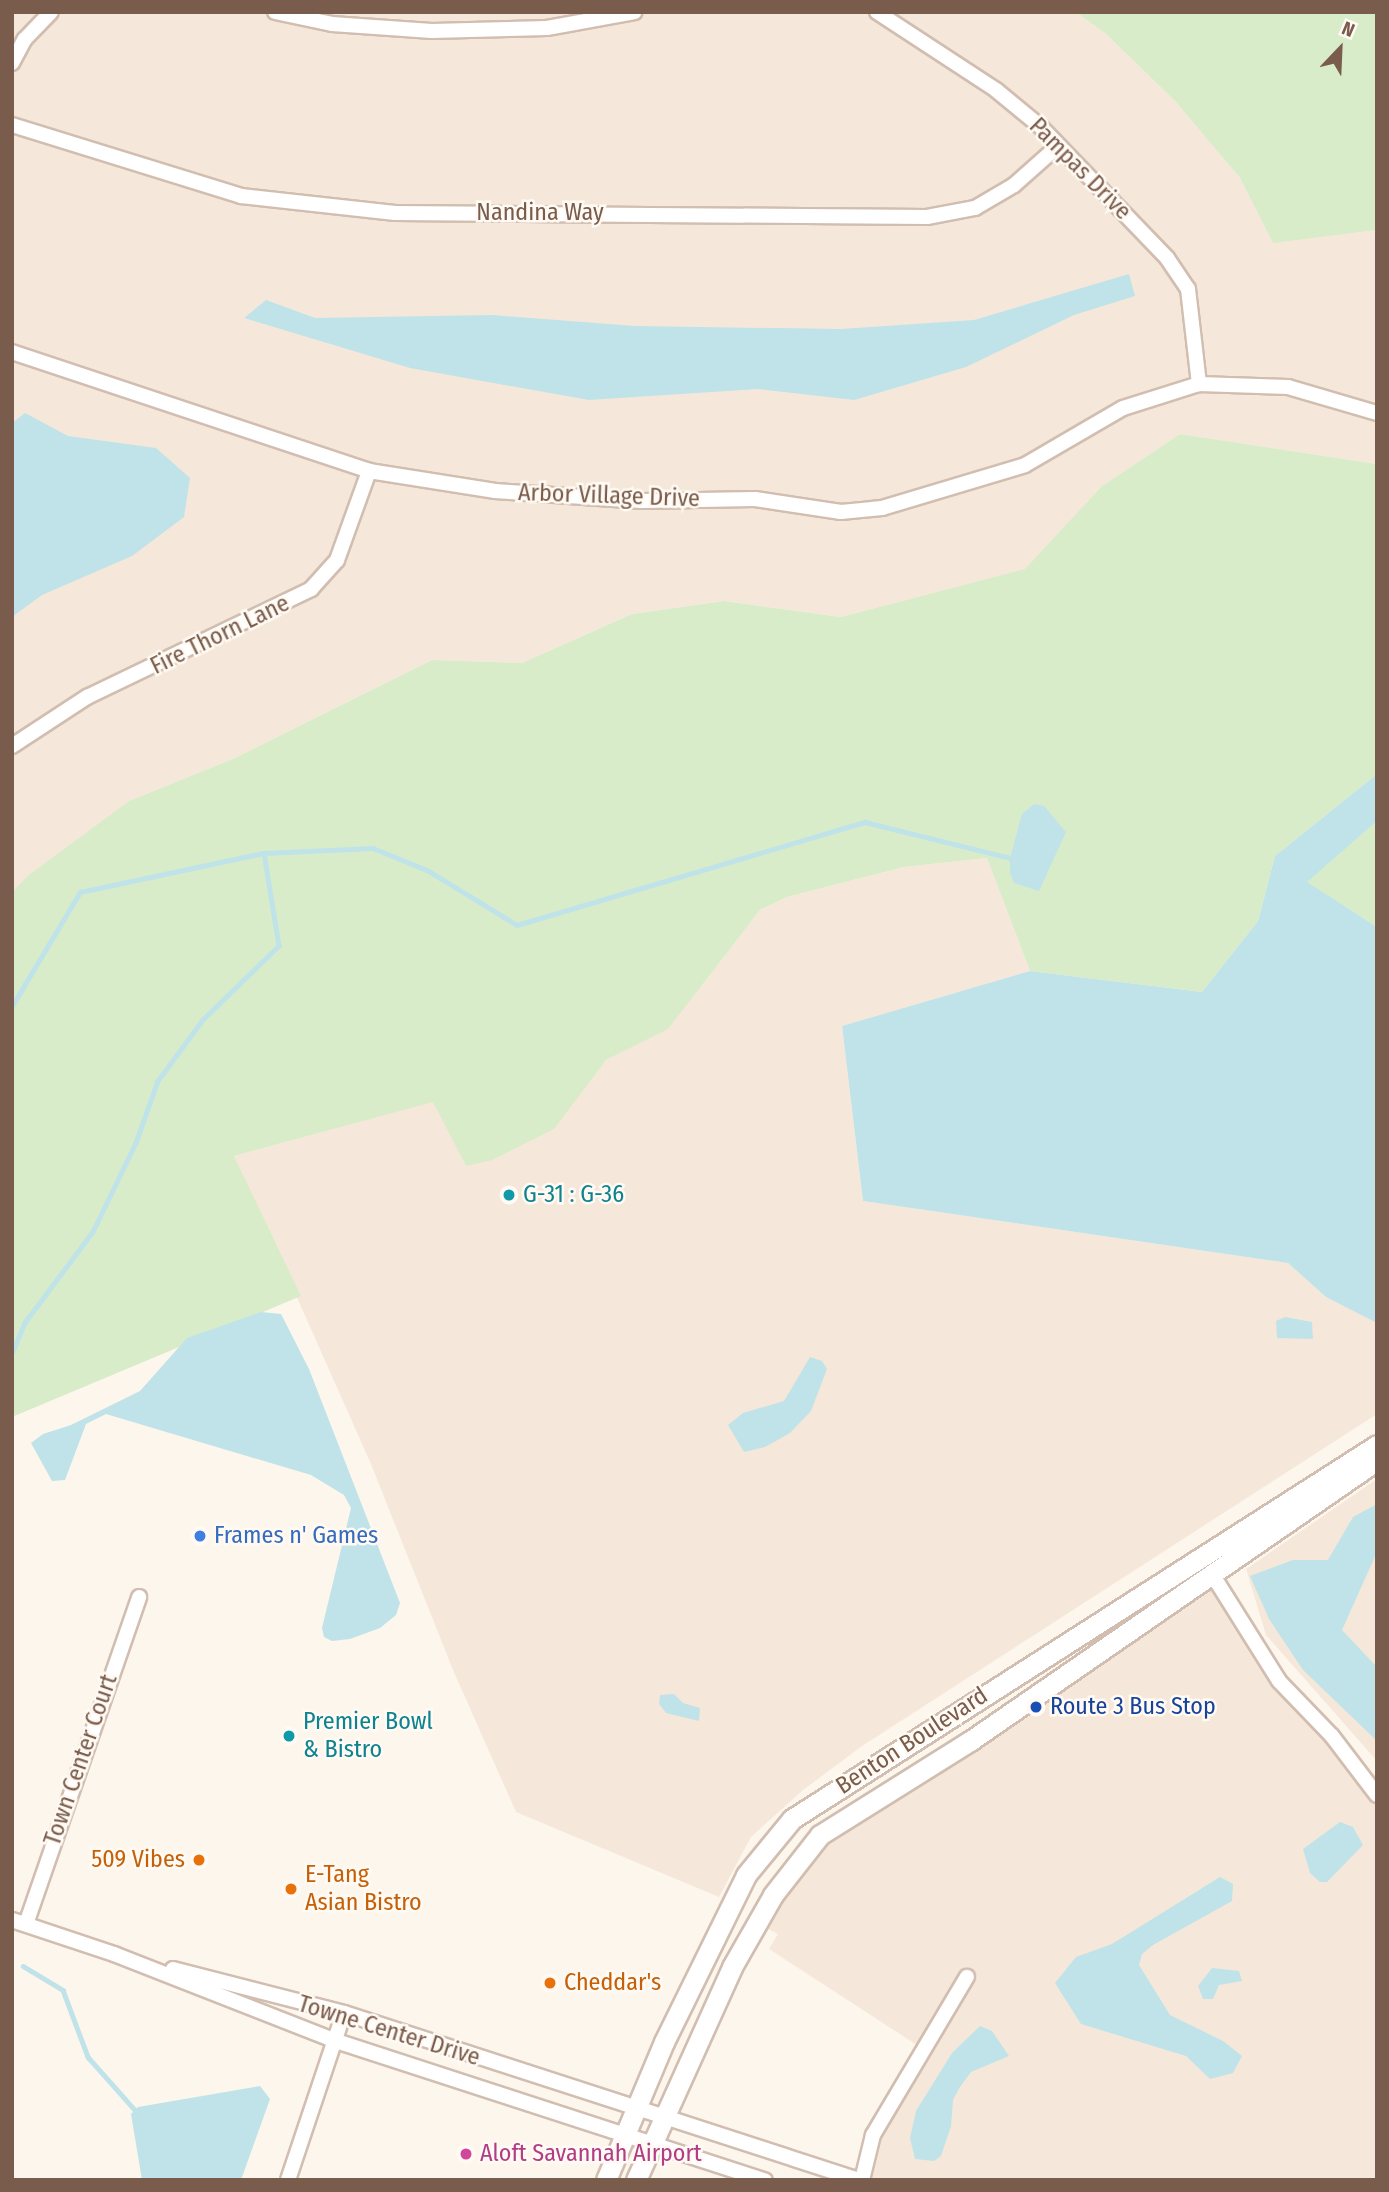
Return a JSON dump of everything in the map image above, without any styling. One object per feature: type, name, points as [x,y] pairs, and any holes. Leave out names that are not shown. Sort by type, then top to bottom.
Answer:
[{"type":"street","points":[[12,63],[25,38],[51,12]]},
{"type":"street","points":[[275,12],[332,24],[432,31],[547,29],[635,12]]},
{"type":"street","name":"Pampas Drive","points":[[877,12],[996,90],[1167,258],[1188,289],[1199,384]]},
{"type":"street","name":"Nandina Way","points":[[12,125],[241,196],[395,213],[927,217],[975,208],[1014,186],[1057,147]]},
{"type":"street","name":"Arbor Village Drive","points":[[12,352],[369,471],[495,491],[642,502],[755,499],[841,512],[861,510],[1025,465],[1123,408],[1199,384],[1289,387],[1377,413]]},
{"type":"street","name":"Fire Thorn Lane","points":[[12,746],[87,697],[311,589],[337,560],[369,471]]},
{"type":"street","name":"Benton Boulevard","points":[[606,2180],[633,2109],[746,1875],[792,1819],[1377,1445]]},
{"type":"street","name":"Benton Boulevard","points":[[636,2180],[661,2119],[732,1967],[773,1895],[820,1835],[970,1741],[1377,1460]]},
{"type":"street","points":[[1212,1574],[1279,1681],[1332,1736],[1377,1795]]},
{"type":"street","name":"Town Center Court","points":[[19,1922],[139,1597]]},
{"type":"street","name":"Towne Center Drive","points":[[19,1922],[114,1954],[333,2040],[765,2180]]},
{"type":"street","name":"Towne Center Drive","points":[[114,1954],[344,2013],[661,2119],[860,2180]]},
{"type":"street","points":[[860,2180],[873,2135],[967,1977]]},
{"type":"street","points":[[288,2180],[344,2013]]},
{"type":"shaded area","points":[[12,12],[1076,12],[1106,34],[1175,101],[1240,178],[1273,242],[1377,230],[1377,464],[1180,434],[1102,486],[1026,569],[841,617],[724,601],[632,614],[522,663],[432,660],[235,758],[129,801],[12,892]]},
{"type":"shaded area","points":[[987,858],[1030,971],[842,1026],[863,1201],[1288,1263],[1326,1297],[1377,1322],[1377,1414],[862,1746],[803,1790],[751,1837],[719,1897],[516,1812],[453,1670],[371,1464],[234,1156],[434,1101],[466,1166],[589,1080],[606,1060],[668,1028],[760,910],[787,897],[904,867]]},
{"type":"shaded area","points":[[1377,1479],[1377,1761],[1266,1635],[1246,1569]]},
{"type":"shaded area","points":[[1212,1574],[1249,1635],[1377,1795],[1377,2180],[862,2180],[873,2135],[923,2049],[769,1949],[778,1934],[762,1926],[824,1839]]},
{"type":"green space","points":[[1076,12],[1377,12],[1377,230],[1273,243],[1240,178],[1175,101],[1106,34]]},
{"type":"green space","points":[[1180,434],[1377,464],[1377,774],[1275,856],[1258,921],[1202,992],[1030,971],[987,858],[904,867],[787,897],[760,910],[668,1029],[606,1060],[554,1129],[492,1160],[466,1166],[433,1102],[234,1156],[301,1296],[12,1417],[12,892],[29,875],[129,801],[235,758],[432,660],[522,663],[632,614],[724,601],[841,617],[1025,569],[1102,486]]},
{"type":"green space","points":[[1377,821],[1377,927],[1306,882]]},
{"type":"water","points":[[1129,274],[1135,296],[1074,315],[966,367],[854,400],[758,389],[589,400],[410,368],[244,318],[266,300],[315,318],[492,315],[635,326],[841,329],[974,320]]},
{"type":"water","points":[[25,413],[68,436],[156,448],[190,478],[184,517],[132,556],[42,595],[12,617],[12,423]]},
{"type":"water","points":[[1377,774],[1377,821],[1307,882],[1377,927],[1377,1323],[1326,1297],[1288,1263],[863,1201],[842,1026],[1030,971],[1202,992],[1258,921],[1275,856]]},
{"type":"water","points":[[1034,804],[1044,806],[1066,832],[1039,891],[1014,883],[1010,873],[1010,858],[1022,814]]},
{"type":"water","points":[[261,1312],[281,1314],[309,1369],[400,1603],[396,1615],[380,1628],[350,1639],[332,1641],[324,1637],[322,1628],[351,1508],[344,1495],[311,1475],[106,1414],[86,1424],[65,1480],[52,1481],[31,1443],[43,1434],[71,1425],[140,1391],[187,1338]]},
{"type":"water","points":[[1285,1317],[1312,1322],[1313,1339],[1277,1338],[1276,1321]]},
{"type":"water","points":[[810,1357],[822,1361],[827,1369],[811,1411],[790,1433],[765,1447],[744,1452],[728,1425],[743,1413],[784,1401]]},
{"type":"water","points":[[1377,1504],[1377,1552],[1342,1630],[1377,1667],[1377,1741],[1303,1670],[1269,1619],[1250,1576],[1293,1560],[1328,1560],[1353,1517]]},
{"type":"water","points":[[674,1694],[683,1703],[700,1708],[699,1721],[666,1713],[659,1704],[660,1695]]},
{"type":"water","points":[[1340,1822],[1353,1827],[1363,1845],[1327,1882],[1320,1882],[1310,1873],[1303,1849]]},
{"type":"water","points":[[1220,1877],[1233,1884],[1232,1901],[1153,1945],[1142,1954],[1139,1965],[1170,2015],[1223,2041],[1242,2056],[1233,2073],[1210,2079],[1186,2056],[1081,2024],[1055,1983],[1076,1957],[1112,1944]]},
{"type":"water","points":[[1212,1968],[1239,1971],[1242,1981],[1219,1985],[1213,1999],[1203,1999],[1198,1986]]},
{"type":"water","points":[[980,2026],[992,2031],[1009,2056],[971,2072],[953,2100],[951,2126],[941,2156],[934,2161],[915,2159],[910,2138],[916,2111],[952,2053]]},
{"type":"water","points":[[260,2086],[270,2099],[241,2180],[142,2180],[131,2114],[138,2107]]},
{"type":"waterway","points":[[264,853],[373,848],[427,870],[517,925],[865,822],[1010,858]]},
{"type":"waterway","points":[[12,1006],[80,892],[264,853],[279,946],[203,1020],[158,1081],[136,1143],[93,1232],[25,1323],[12,1353]]},
{"type":"waterway","points":[[23,1966],[63,1990],[88,2057],[135,2110]]},
{"type":"place","name":"G-31 : G-36","points":[[509,1195]]},
{"type":"place","name":"Frames n' Games","points":[[200,1536]]},
{"type":"place","name":"Route 3 Bus Stop","points":[[1036,1707]]},
{"type":"place","name":"Premier Bowl & Bistro","points":[[289,1736]]},
{"type":"place","name":"509 Vibes","points":[[199,1860]]},
{"type":"place","name":"E-Tang Asian Bistro","points":[[291,1889]]},
{"type":"place","name":"Cheddar's","points":[[550,1983]]},
{"type":"place","name":"Aloft Savannah Airport","points":[[466,2154]]}]
